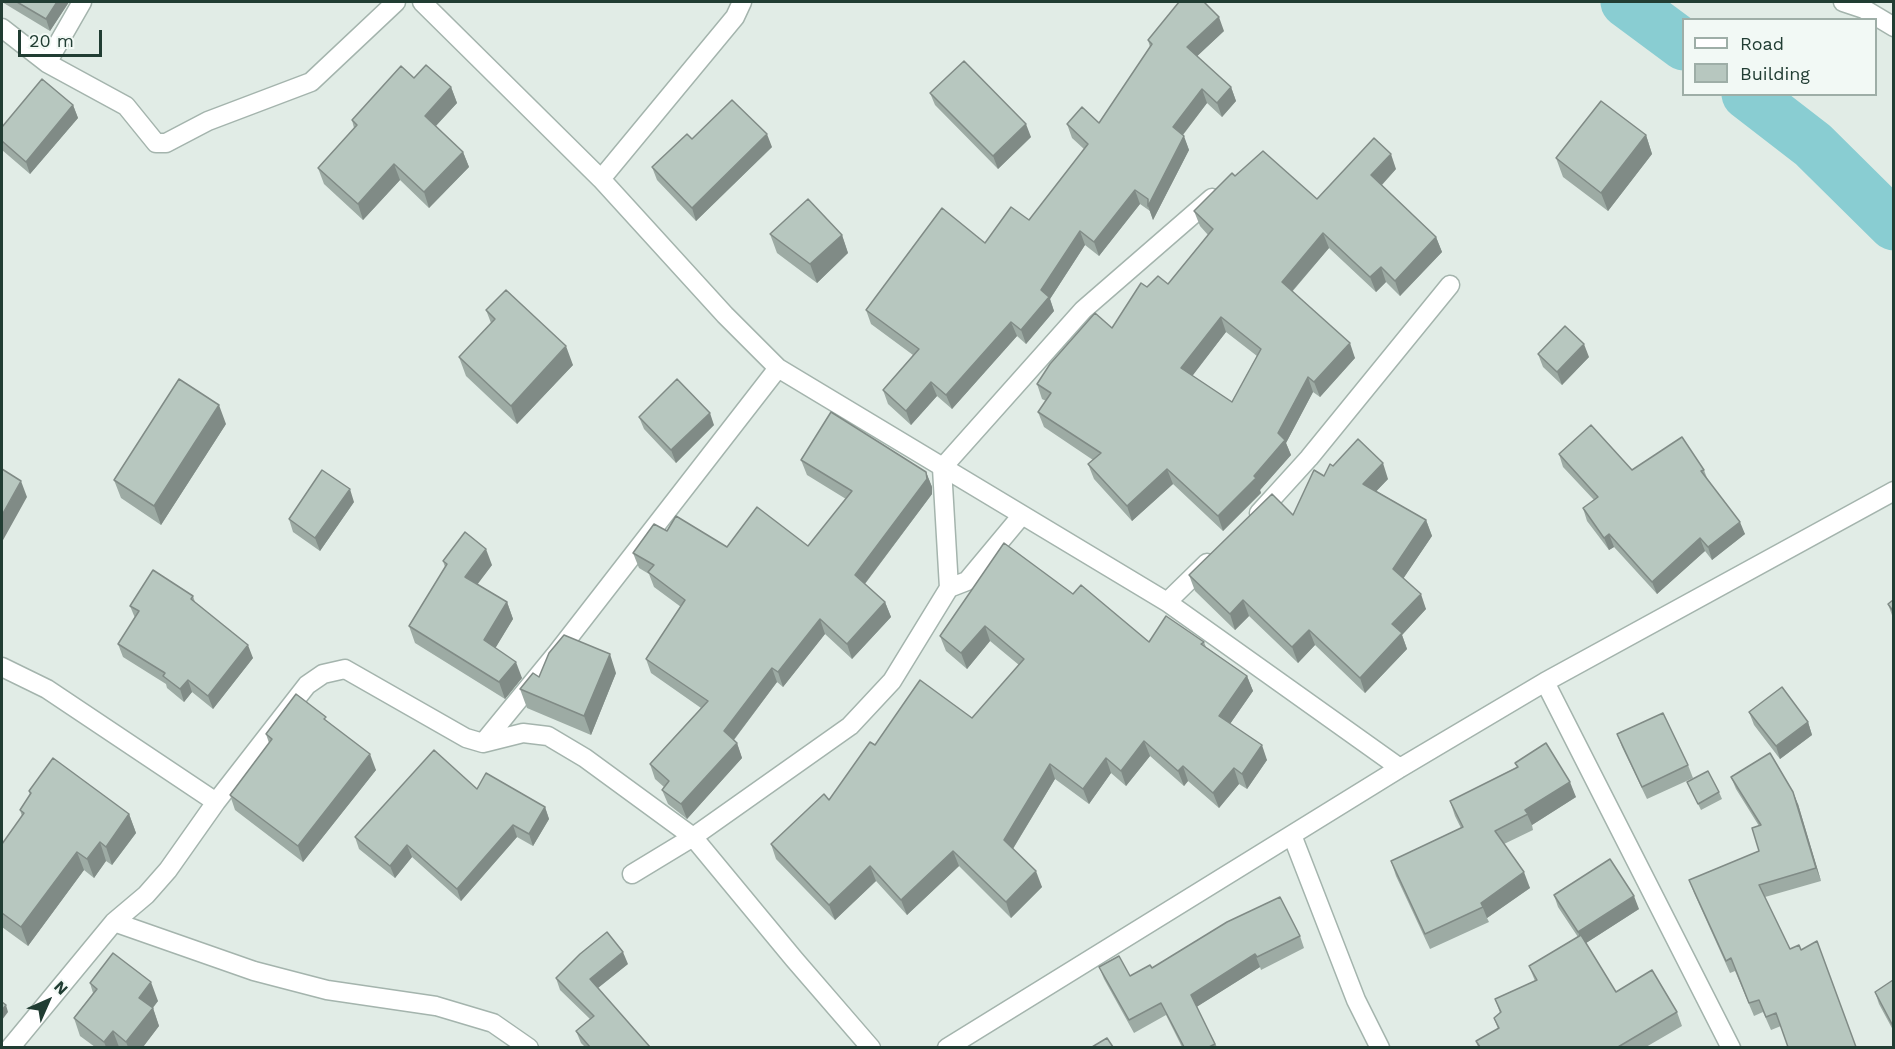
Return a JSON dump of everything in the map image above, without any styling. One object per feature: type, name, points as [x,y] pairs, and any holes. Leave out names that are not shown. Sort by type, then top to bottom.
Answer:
[{"type":"street","points":[[47,63],[82,2]]},
{"type":"street","points":[[2,28],[47,63],[126,106],[156,143],[166,143],[208,121],[311,82],[396,2]]},
{"type":"street","points":[[422,2],[601,179],[725,315],[778,368],[1167,602],[1400,768]]},
{"type":"street","points":[[601,179],[735,17],[742,2]]},
{"type":"street","points":[[1843,2],[1867,5],[1893,27]]},
{"type":"street","points":[[632,874],[693,837],[850,726],[892,681],[949,588],[942,468],[1083,310],[1225,187]]},
{"type":"street","points":[[1249,522],[1309,458],[1450,285]]},
{"type":"street","points":[[483,743],[556,654],[778,368]]},
{"type":"street","points":[[947,1047],[967,1043],[1292,835],[1545,682],[1893,491]]},
{"type":"street","points":[[949,588],[967,581],[1022,515]]},
{"type":"street","points":[[1167,602],[1216,554]]},
{"type":"street","points":[[2,667],[47,689],[216,802]]},
{"type":"street","points":[[10,1047],[114,922],[146,895],[168,870],[216,802],[307,685],[323,674],[345,669],[466,738],[483,743],[523,733],[548,736],[585,758],[693,837],[794,960],[872,1047]]},
{"type":"street","points":[[1545,682],[1731,1047]]},
{"type":"street","points":[[1292,835],[1356,1000],[1380,1047]]},
{"type":"street","points":[[114,922],[254,971],[327,990],[436,1006],[493,1023],[529,1047]]},
{"type":"building","points":[[17,2],[57,2],[46,19]]},
{"type":"building","points":[[1179,2],[1204,2],[1219,17],[1187,47],[1231,87],[1217,103],[1202,89],[1173,127],[1184,136],[1148,206],[1148,199],[1135,190],[1094,242],[1080,231],[1041,290],[1049,297],[1021,330],[1011,322],[946,395],[931,382],[906,411],[883,390],[919,349],[866,310],[942,208],[985,243],[1011,207],[1029,220],[1088,144],[1067,124],[1082,107],[1099,123],[1152,44],[1148,40]]},
{"type":"building","points":[[964,61],[1026,124],[993,156],[930,93]]},
{"type":"building","points":[[426,65],[451,87],[425,116],[463,152],[424,192],[394,164],[358,204],[318,168],[357,125],[352,120],[401,66],[414,78]]},
{"type":"building","points":[[42,79],[73,105],[26,162],[2,141],[2,127]]},
{"type":"building","points":[[732,100],[767,134],[692,208],[652,167],[687,134],[692,139]]},
{"type":"building","points":[[1601,101],[1646,135],[1601,193],[1556,158]]},
{"type":"building","points":[[1374,138],[1391,154],[1371,175],[1436,237],[1395,281],[1381,267],[1370,277],[1323,233],[1282,282],[1350,343],[1314,382],[1308,377],[1278,433],[1285,440],[1254,476],[1256,478],[1218,516],[1167,469],[1127,506],[1088,464],[1101,453],[1038,412],[1051,393],[1037,384],[1050,364],[1095,313],[1112,328],[1141,283],[1147,287],[1158,276],[1168,284],[1213,229],[1194,211],[1232,173],[1235,176],[1263,151],[1317,199]],"holes":[[[1221,317],[1261,349],[1232,402],[1181,368]]]},
{"type":"building","points":[[808,199],[842,235],[810,264],[770,234]]},
{"type":"building","points":[[506,290],[566,346],[511,406],[459,357],[495,319],[486,310]]},
{"type":"building","points":[[1565,326],[1584,344],[1557,372],[1538,354]]},
{"type":"building","points":[[179,379],[219,405],[154,506],[114,480]]},
{"type":"building","points":[[677,379],[710,413],[671,450],[639,417]]},
{"type":"building","points":[[831,412],[926,472],[927,479],[855,575],[885,602],[847,644],[820,619],[778,672],[772,668],[724,731],[737,743],[681,804],[662,790],[669,781],[650,764],[708,701],[646,659],[685,600],[648,572],[654,565],[633,553],[654,524],[667,531],[676,516],[727,547],[757,507],[808,546],[852,491],[801,460]]},
{"type":"building","points":[[1591,425],[1632,470],[1682,437],[1704,470],[1701,471],[1740,522],[1708,547],[1700,538],[1652,582],[1609,534],[1604,538],[1583,508],[1598,497],[1559,454]]},
{"type":"building","points":[[1358,439],[1383,463],[1363,484],[1426,520],[1393,569],[1421,594],[1392,624],[1402,633],[1360,678],[1309,630],[1292,647],[1243,600],[1230,614],[1189,575],[1272,494],[1293,515],[1314,470],[1324,476],[1330,464],[1333,466]]},
{"type":"building","points":[[2,469],[21,481],[2,515]]},
{"type":"building","points":[[322,470],[350,489],[315,538],[289,519]]},
{"type":"building","points":[[465,532],[486,549],[465,577],[507,602],[484,640],[516,662],[499,682],[409,626],[447,564],[443,561]]},
{"type":"building","points":[[1004,543],[1073,594],[1081,585],[1149,642],[1166,616],[1204,642],[1201,644],[1247,676],[1219,716],[1262,745],[1242,774],[1234,768],[1213,793],[1183,766],[1178,771],[1144,741],[1121,771],[1106,758],[1083,789],[1050,764],[1004,840],[1036,871],[1006,902],[953,851],[901,900],[870,866],[829,905],[771,844],[824,794],[829,800],[870,742],[875,745],[920,680],[972,718],[1024,659],[985,626],[961,653],[940,636]]},
{"type":"building","points":[[153,570],[193,596],[191,599],[248,645],[208,696],[188,680],[180,689],[163,676],[165,673],[118,644],[139,611],[130,606]]},
{"type":"building","points":[[1893,600],[1893,611],[1888,604]]},
{"type":"building","points":[[564,635],[610,654],[584,716],[520,689],[533,673],[539,677],[549,653]]},
{"type":"building","points":[[1782,687],[1808,722],[1776,746],[1749,712]]},
{"type":"building","points":[[296,694],[370,754],[298,846],[230,795],[272,739],[266,734]]},
{"type":"building","points":[[1663,713],[1688,765],[1642,787],[1617,734]]},
{"type":"building","points":[[1546,743],[1570,782],[1525,810],[1528,814],[1495,831],[1524,872],[1481,903],[1483,907],[1425,934],[1391,861],[1463,827],[1450,801],[1518,767],[1515,763]]},
{"type":"building","points":[[434,750],[477,789],[486,773],[545,807],[529,834],[513,825],[457,889],[407,845],[390,866],[355,837]]},
{"type":"building","points":[[1770,753],[1793,792],[1816,868],[1759,885],[1790,949],[1799,945],[1801,950],[1817,941],[1856,1047],[1788,1047],[1776,1013],[1766,1017],[1759,1000],[1749,1003],[1731,958],[1726,961],[1689,880],[1759,851],[1752,828],[1761,825],[1731,777]]},
{"type":"building","points":[[53,758],[129,814],[106,847],[100,842],[87,859],[77,852],[21,927],[2,913],[2,844],[24,813],[20,810],[31,793],[29,791]]},
{"type":"building","points":[[1708,771],[1719,792],[1698,804],[1687,782]]},
{"type":"building","points":[[1610,859],[1634,896],[1578,932],[1554,895]]},
{"type":"building","points":[[1280,897],[1300,936],[1257,957],[1255,954],[1191,995],[1215,1044],[1209,1047],[1184,1047],[1161,1003],[1129,1020],[1099,967],[1119,956],[1130,976],[1150,965],[1152,968],[1227,922]]},
{"type":"building","points":[[607,932],[623,952],[590,979],[650,1047],[590,1047],[576,1031],[594,1016],[556,978]]},
{"type":"building","points":[[1581,935],[1616,992],[1652,970],[1677,1012],[1618,1047],[1480,1047],[1476,1041],[1499,1028],[1494,1018],[1501,1012],[1495,999],[1537,980],[1529,966]]},
{"type":"building","points":[[113,953],[151,982],[139,998],[153,1008],[126,1042],[113,1031],[104,1042],[74,1018],[97,989],[90,983]]},
{"type":"building","points":[[1893,980],[1893,1026],[1875,992]]},
{"type":"building","points":[[1107,1038],[1113,1047],[1092,1047]]},
{"type":"waterway","points":[[1626,2],[1682,44]]},
{"type":"waterway","points":[[1750,96],[1813,145],[1894,225]]}]
